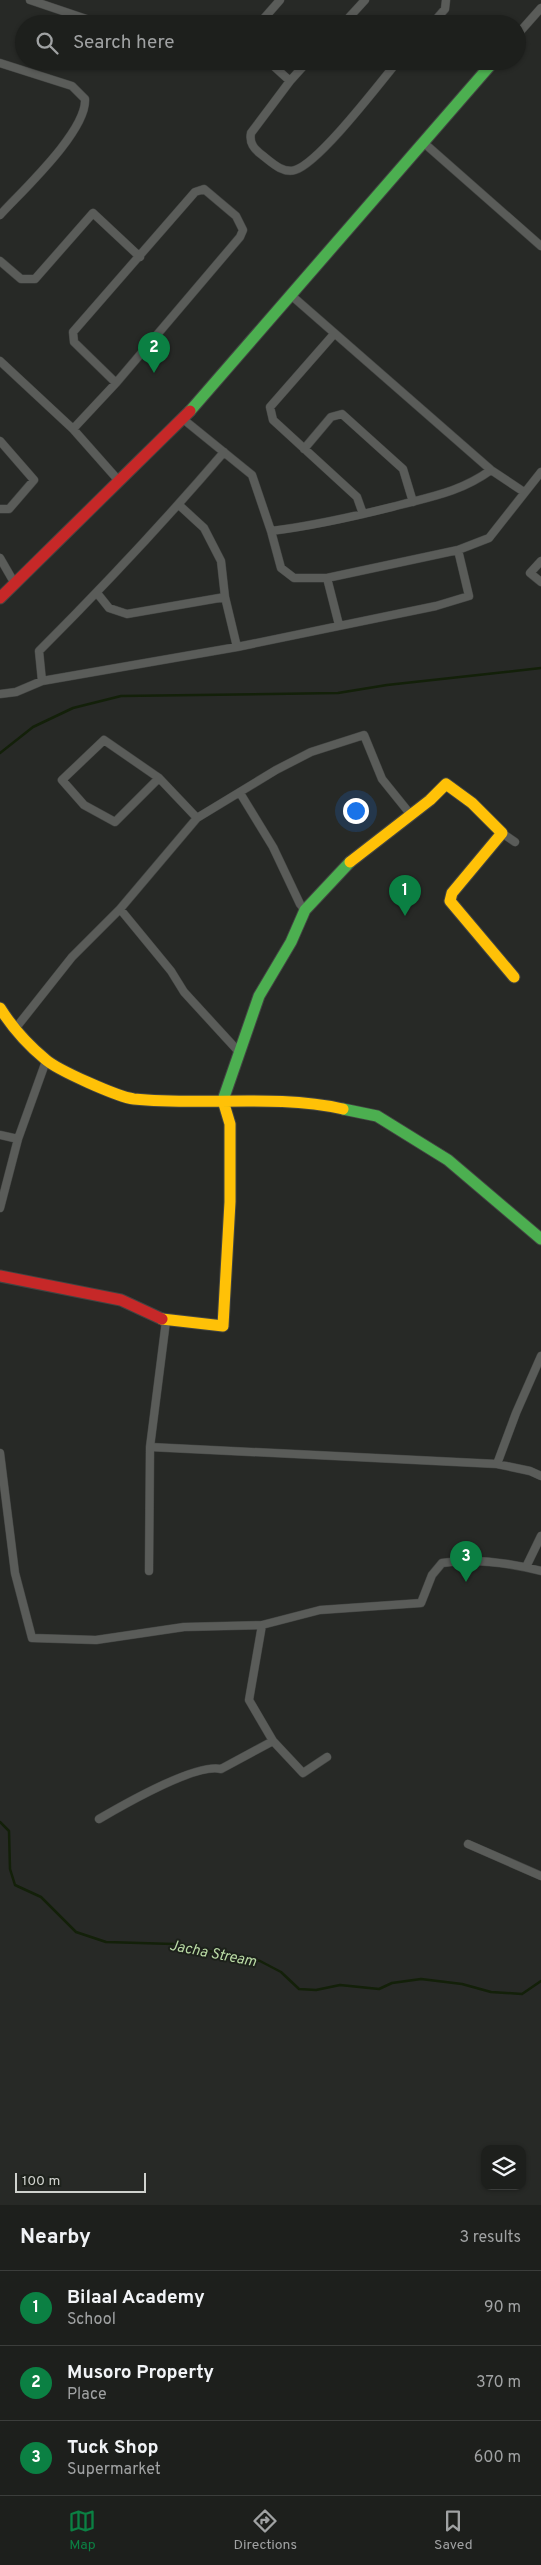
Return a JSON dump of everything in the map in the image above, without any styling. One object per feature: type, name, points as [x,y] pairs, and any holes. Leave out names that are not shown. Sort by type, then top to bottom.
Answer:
[{"type":"street","points":[[30,0],[74,15]]},
{"type":"street","points":[[267,15],[280,0]]},
{"type":"street","points":[[351,15],[365,0]]},
{"type":"street","points":[[440,15],[445,9],[446,0]]},
{"type":"street","points":[[526,25],[541,8]]},
{"type":"street","points":[[0,63],[15,68]]},
{"type":"street","points":[[0,215],[53,157],[82,120],[86,102],[72,86],[22,70]]},
{"type":"street","points":[[278,70],[290,81]]},
{"type":"street","points":[[300,70],[251,133],[250,140],[254,150],[283,170],[295,170],[317,155],[390,70]]},
{"type":"street","points":[[0,598],[183,419],[292,296],[486,70]]},
{"type":"street","points":[[424,143],[541,246]]},
{"type":"street","points":[[73,429],[116,382],[240,237],[243,230],[236,216],[204,189],[195,192],[74,332],[74,342],[116,382]]},
{"type":"street","points":[[0,261],[21,279],[35,280],[93,213],[140,257]]},
{"type":"street","points":[[292,296],[492,470],[524,492]]},
{"type":"street","points":[[334,334],[270,407],[273,420],[357,497],[363,514]]},
{"type":"street","points":[[0,361],[73,429],[119,481]]},
{"type":"street","points":[[304,449],[331,417],[342,414],[403,469],[413,502]]},
{"type":"street","points":[[183,419],[252,475],[281,568],[294,578],[327,578],[458,550],[489,538],[541,472]]},
{"type":"street","points":[[0,441],[34,480],[9,509],[0,509]]},
{"type":"street","points":[[42,681],[39,651],[97,593],[179,505],[224,452]]},
{"type":"street","points":[[271,531],[363,514],[448,494],[474,482],[492,470]]},
{"type":"street","points":[[179,505],[204,528],[220,561],[225,597],[237,647]]},
{"type":"street","points":[[0,694],[16,692],[42,681],[237,647],[436,606],[469,596],[458,550]]},
{"type":"street","points":[[0,558],[15,584]]},
{"type":"street","points":[[541,560],[530,572],[541,582]]},
{"type":"street","points":[[327,578],[339,625]]},
{"type":"street","points":[[97,593],[109,608],[127,614],[225,597]]},
{"type":"street","points":[[15,1029],[72,958],[120,909],[197,818],[312,752],[364,735],[382,780],[411,815]]},
{"type":"street","points":[[159,778],[115,822],[84,805],[62,780],[104,740],[159,778],[197,818]]},
{"type":"street","points":[[0,1276],[121,1300],[166,1321],[223,1326],[230,1202],[230,1124],[223,1100],[260,996],[291,942],[305,910],[342,868],[411,815],[446,784],[472,803],[502,833],[515,842]]},
{"type":"street","points":[[240,793],[274,846],[300,904],[305,910]]},
{"type":"street","points":[[502,833],[452,892],[450,901],[514,978]]},
{"type":"street","points":[[120,909],[171,971],[184,992],[239,1052]]},
{"type":"street","points":[[0,1008],[15,1029],[46,1061],[108,1092],[133,1098],[326,1105],[377,1116],[448,1160],[541,1240]]},
{"type":"street","points":[[0,1208],[18,1139],[46,1061]]},
{"type":"street","points":[[0,1135],[18,1139]]},
{"type":"street","points":[[149,1570],[150,1447],[166,1321]]},
{"type":"street","points":[[497,1464],[516,1413],[541,1356]]},
{"type":"street","points":[[150,1447],[497,1464],[530,1471],[541,1476]]},
{"type":"street","points":[[0,1453],[14,1573],[32,1638],[96,1640],[184,1627],[262,1626],[320,1610],[421,1603],[432,1575],[442,1563],[460,1560],[526,1567],[541,1571]]},
{"type":"street","points":[[526,1567],[541,1536]]},
{"type":"street","points":[[262,1626],[249,1700],[273,1741],[303,1773],[328,1758]]},
{"type":"street","points":[[99,1819],[176,1780],[212,1767],[221,1769],[273,1741]]},
{"type":"street","points":[[468,1844],[541,1876]]},
{"type":"waterway","points":[[0,753],[33,727],[73,708],[121,696],[338,693],[387,685],[541,668]]},
{"type":"waterway","name":"Jacha Stream","points":[[0,1822],[9,1831],[10,1869],[15,1885],[41,1897],[76,1932],[106,1942],[173,1944],[260,1961],[281,1972],[299,1989],[316,1990],[340,1985],[379,1989],[392,1983],[421,1979],[462,1984],[491,1992],[522,1994],[541,1981]]},
{"type":"traffic: fast","points":[[190,411],[486,70]]},
{"type":"traffic: fast","points":[[224,1104],[223,1100],[259,996],[291,942],[305,910],[350,862]]},
{"type":"traffic: fast","points":[[343,1109],[377,1116],[448,1160],[541,1239]]},
{"type":"traffic: slow","points":[[350,862],[430,800],[446,784],[472,803],[502,833],[452,893],[450,901],[514,977]]},
{"type":"traffic: slow","points":[[0,1008],[26,1042],[52,1064],[88,1082],[126,1097],[160,1101],[291,1102],[343,1109]]},
{"type":"traffic: slow","points":[[162,1319],[223,1326],[230,1202],[230,1124],[224,1104]]},
{"type":"traffic: jam","points":[[0,598],[190,411]]},
{"type":"traffic: jam","points":[[0,1276],[121,1300],[162,1319]]},
{"type":"place","name":"Musoro Property","points":[[154,373]]},
{"type":"place","name":"Bilaal Academy","points":[[405,916]]},
{"type":"place","name":"Tuck Shop","points":[[466,1582]]}]
